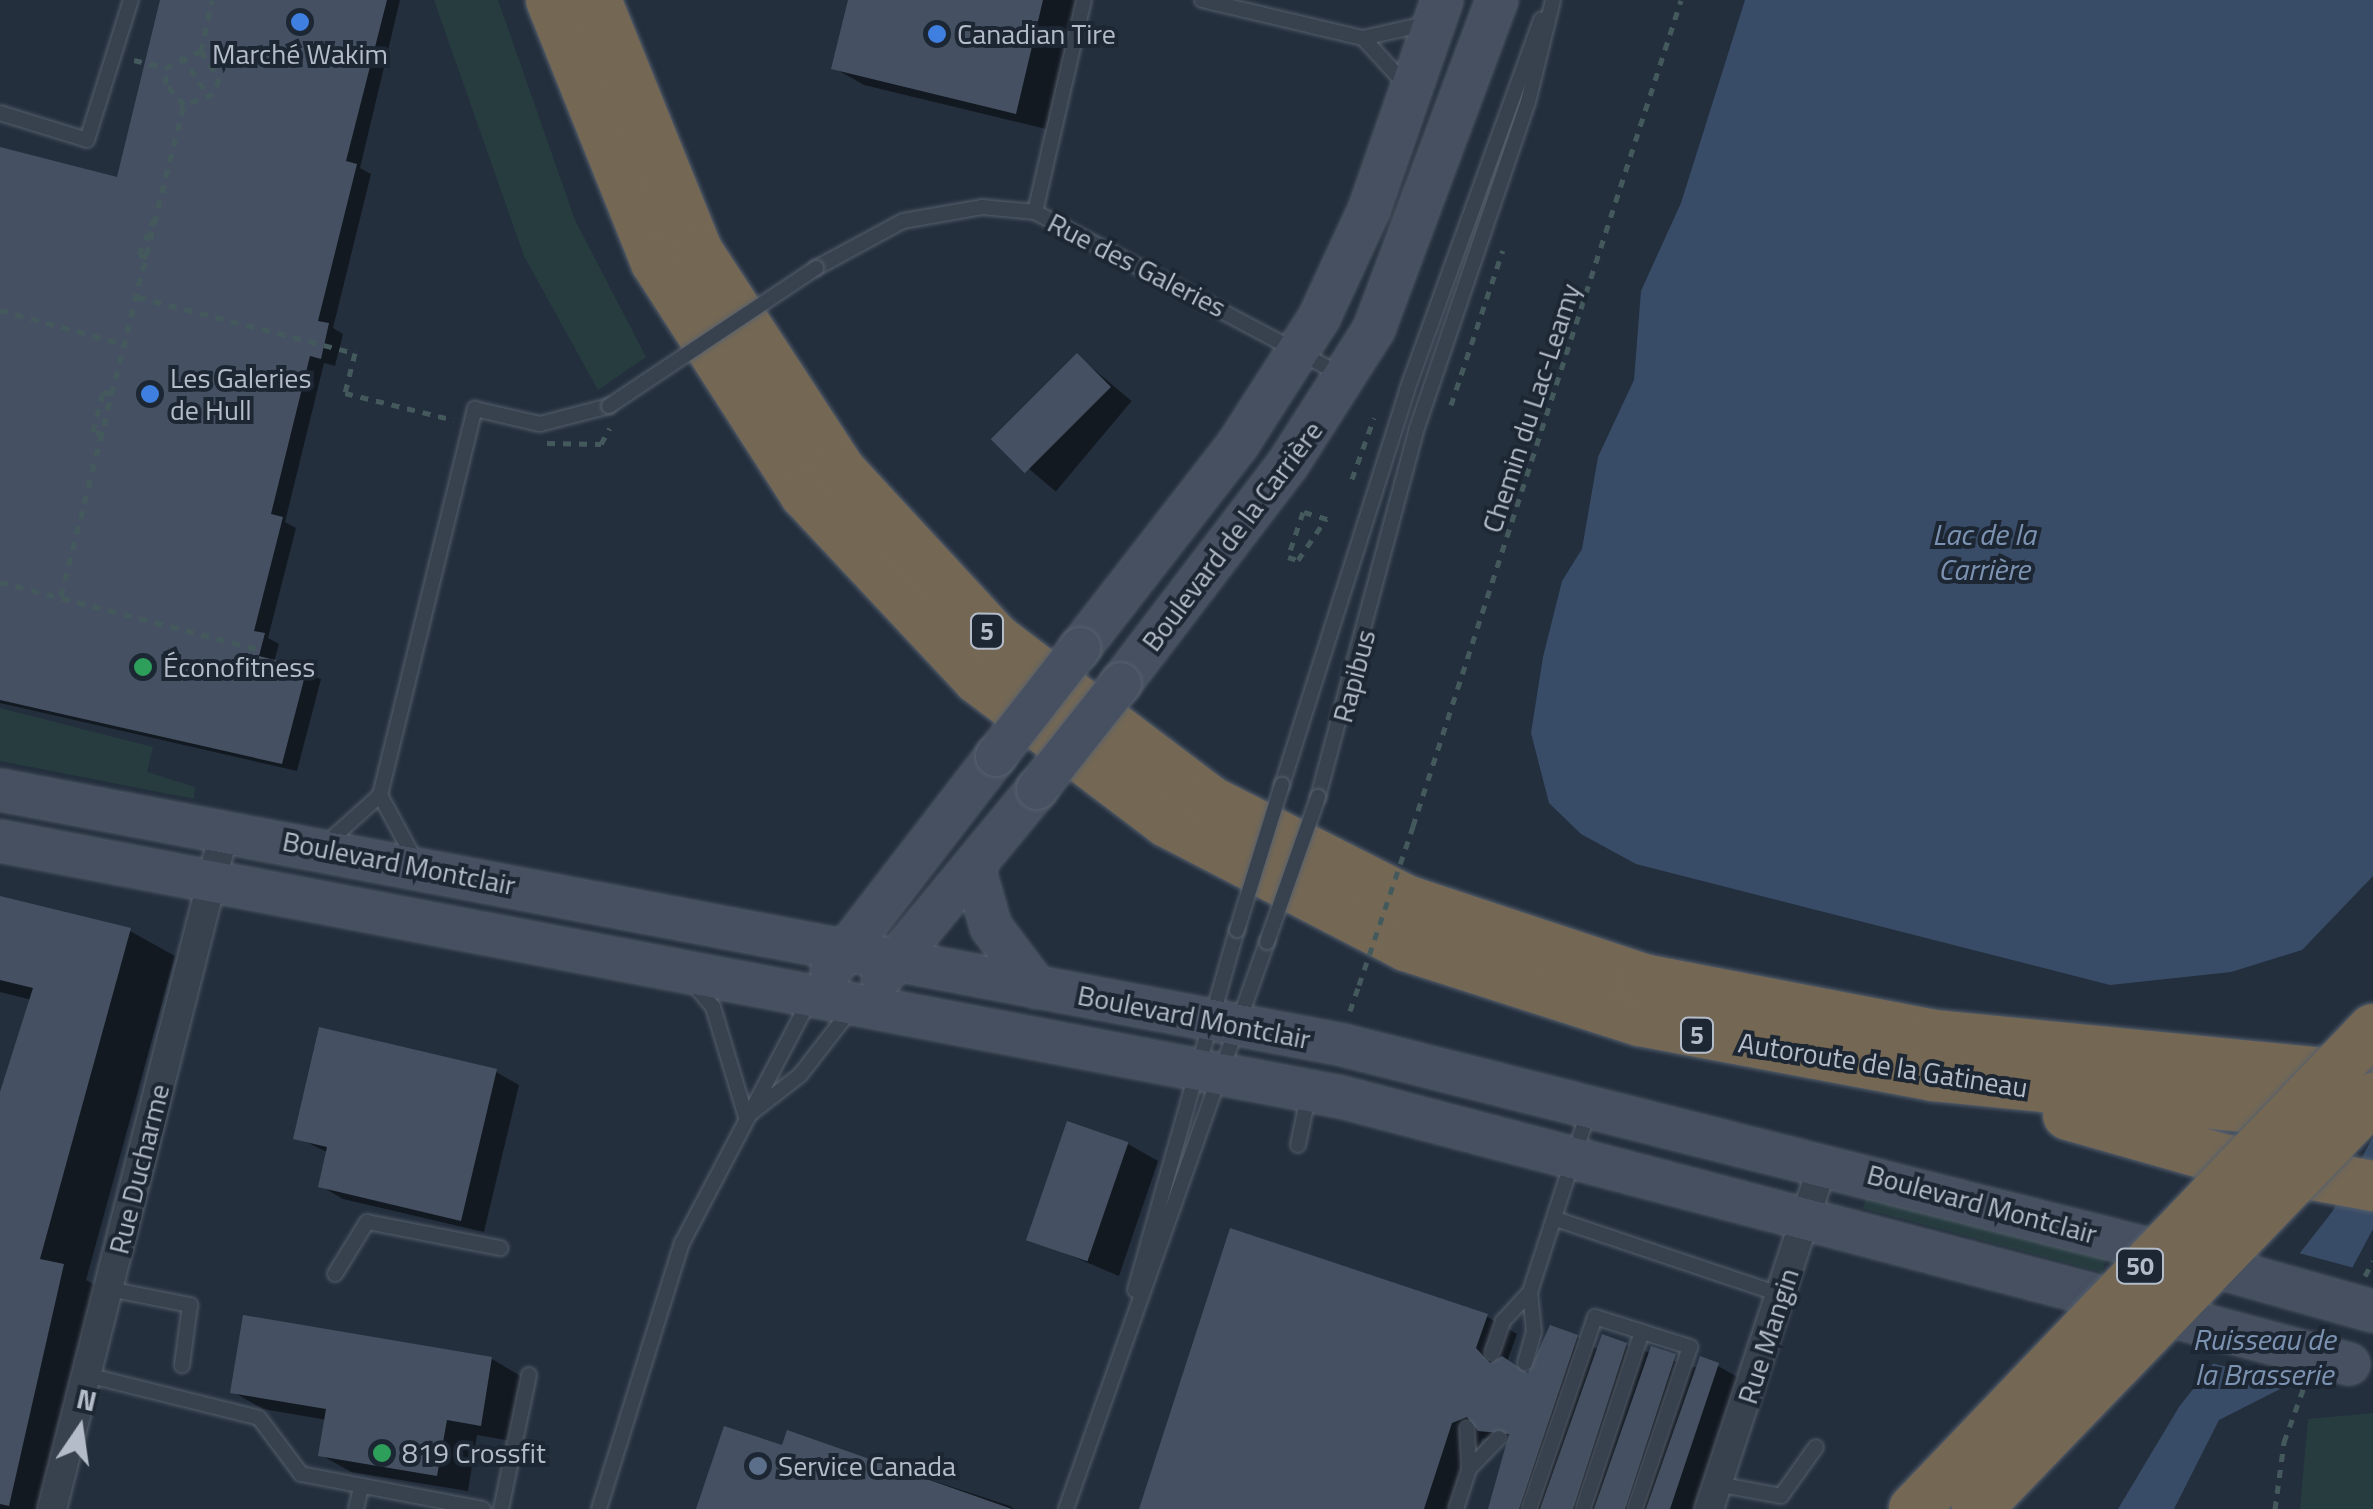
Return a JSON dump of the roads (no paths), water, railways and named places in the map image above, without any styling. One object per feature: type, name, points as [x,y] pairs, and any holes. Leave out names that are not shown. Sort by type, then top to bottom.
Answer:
[{"type":"highway","name":"Autoroute de la Gatineau","points":[[551,0],[636,223],[740,403],[881,584],[1051,739],[1200,843],[1436,958],[1678,1031],[1934,1076],[2352,1091]]},
{"type":"highway","name":"Autoroute de la Gatineau","points":[[596,0],[693,243],[840,470],[996,639],[1210,800],[1406,900],[1643,979],[1907,1032],[2352,1091],[2373,1119]]},
{"type":"highway","name":"50","points":[[1914,1509],[2373,1029]]},
{"type":"highway","points":[[1934,1076],[2282,1170],[2373,1186]]},
{"type":"highway","name":"50","points":[[1977,1509],[2352,1091]]},
{"type":"main road","name":"Boulevard de la Carrière","points":[[854,1005],[896,962],[974,868],[1121,683],[1345,377],[1404,264],[1497,0]]},
{"type":"main road","name":"Boulevard de la Carrière","points":[[811,998],[1080,648],[1300,352],[1353,250],[1438,11]]},
{"type":"main road","name":"Boulevard Montclair","points":[[0,790],[319,846],[843,952],[1225,1021],[1824,1162],[2373,1310]]},
{"type":"main road","name":"Boulevard Montclair","points":[[0,841],[688,978],[854,1005],[1309,1091],[1806,1216],[2361,1367]]},
{"type":"main road","points":[[974,868],[991,927],[1037,988]]},
{"type":"street","name":"Rue Ducharme","points":[[52,1509],[225,830]]},
{"type":"street","name":"Rue Mangin","points":[[1713,1497],[1824,1162]]},
{"type":"lane","points":[[0,113],[87,140],[110,55],[131,0]]},
{"type":"lane","points":[[1035,212],[1084,0]]},
{"type":"lane","points":[[1202,0],[1364,38],[1438,11]]},
{"type":"lane","name":"Rapibus","points":[[1066,1509],[1225,1021],[1237,930],[1282,785],[1478,179],[1551,0]]},
{"type":"lane","name":"Rapibus","points":[[1122,1342],[1225,1021],[1267,942],[1318,797],[1417,428],[1528,102],[1551,0]]},
{"type":"lane","points":[[1364,38],[1411,90]]},
{"type":"lane","name":"Rue des Galeries","points":[[380,796],[475,408],[540,424],[609,406],[816,268],[903,222],[982,207],[1035,212],[1345,377]]},
{"type":"lane","points":[[319,846],[344,835],[380,796],[404,850],[428,870]]},
{"type":"lane","points":[[688,978],[713,1007],[746,1118]]},
{"type":"lane","points":[[600,1509],[663,1294],[746,1118],[811,998]]},
{"type":"lane","points":[[746,1118],[800,1075],[854,1005]]},
{"type":"lane","points":[[1298,1144],[1309,1091]]},
{"type":"lane","points":[[1492,1353],[1503,1321],[1530,1292],[1590,1104]]},
{"type":"lane","points":[[1556,1219],[1782,1295]]},
{"type":"lane","points":[[336,1274],[353,1232],[367,1222],[500,1248]]},
{"type":"lane","points":[[109,1289],[190,1305],[182,1365]]},
{"type":"lane","points":[[1524,1363],[1534,1332],[1530,1292]]},
{"type":"lane","points":[[1529,1509],[1595,1317],[1690,1347],[1635,1509]]},
{"type":"lane","points":[[1583,1509],[1642,1332]]},
{"type":"lane","points":[[501,1509],[529,1375]]},
{"type":"lane","points":[[86,1376],[259,1418],[300,1474],[427,1504],[482,1509]]},
{"type":"lane","points":[[1456,1509],[1470,1468],[1467,1428]]},
{"type":"lane","points":[[1470,1468],[1499,1438]]},
{"type":"lane","points":[[1713,1497],[1781,1496],[1816,1447]]},
{"type":"lane","points":[[356,1509],[360,1487]]},
{"type":"water","name":"Lac de la Carrière","points":[[1745,0],[2373,0],[2373,876],[2302,950],[2231,972],[2110,985],[1636,864],[1581,834],[1549,803],[1531,733],[1543,657],[1562,581],[1582,549],[1598,457],[1634,380],[1641,291],[1681,203]]},
{"type":"water","name":"Ruisseau de la Brasserie","points":[[2373,1137],[2373,1229],[2290,1384],[2219,1420],[2174,1509],[2118,1509],[2179,1407],[2332,1212]]},
{"type":"place","name":"Marché Wakim","points":[[300,22]]},
{"type":"place","name":"Canadian Tire","points":[[937,34]]},
{"type":"place","name":"Les Galeries de Hull","points":[[150,394]]},
{"type":"place","name":"Éconofitness","points":[[143,667]]},
{"type":"place","name":"819 Crossfit","points":[[382,1453]]},
{"type":"place","name":"Service Canada","points":[[758,1466]]}]
